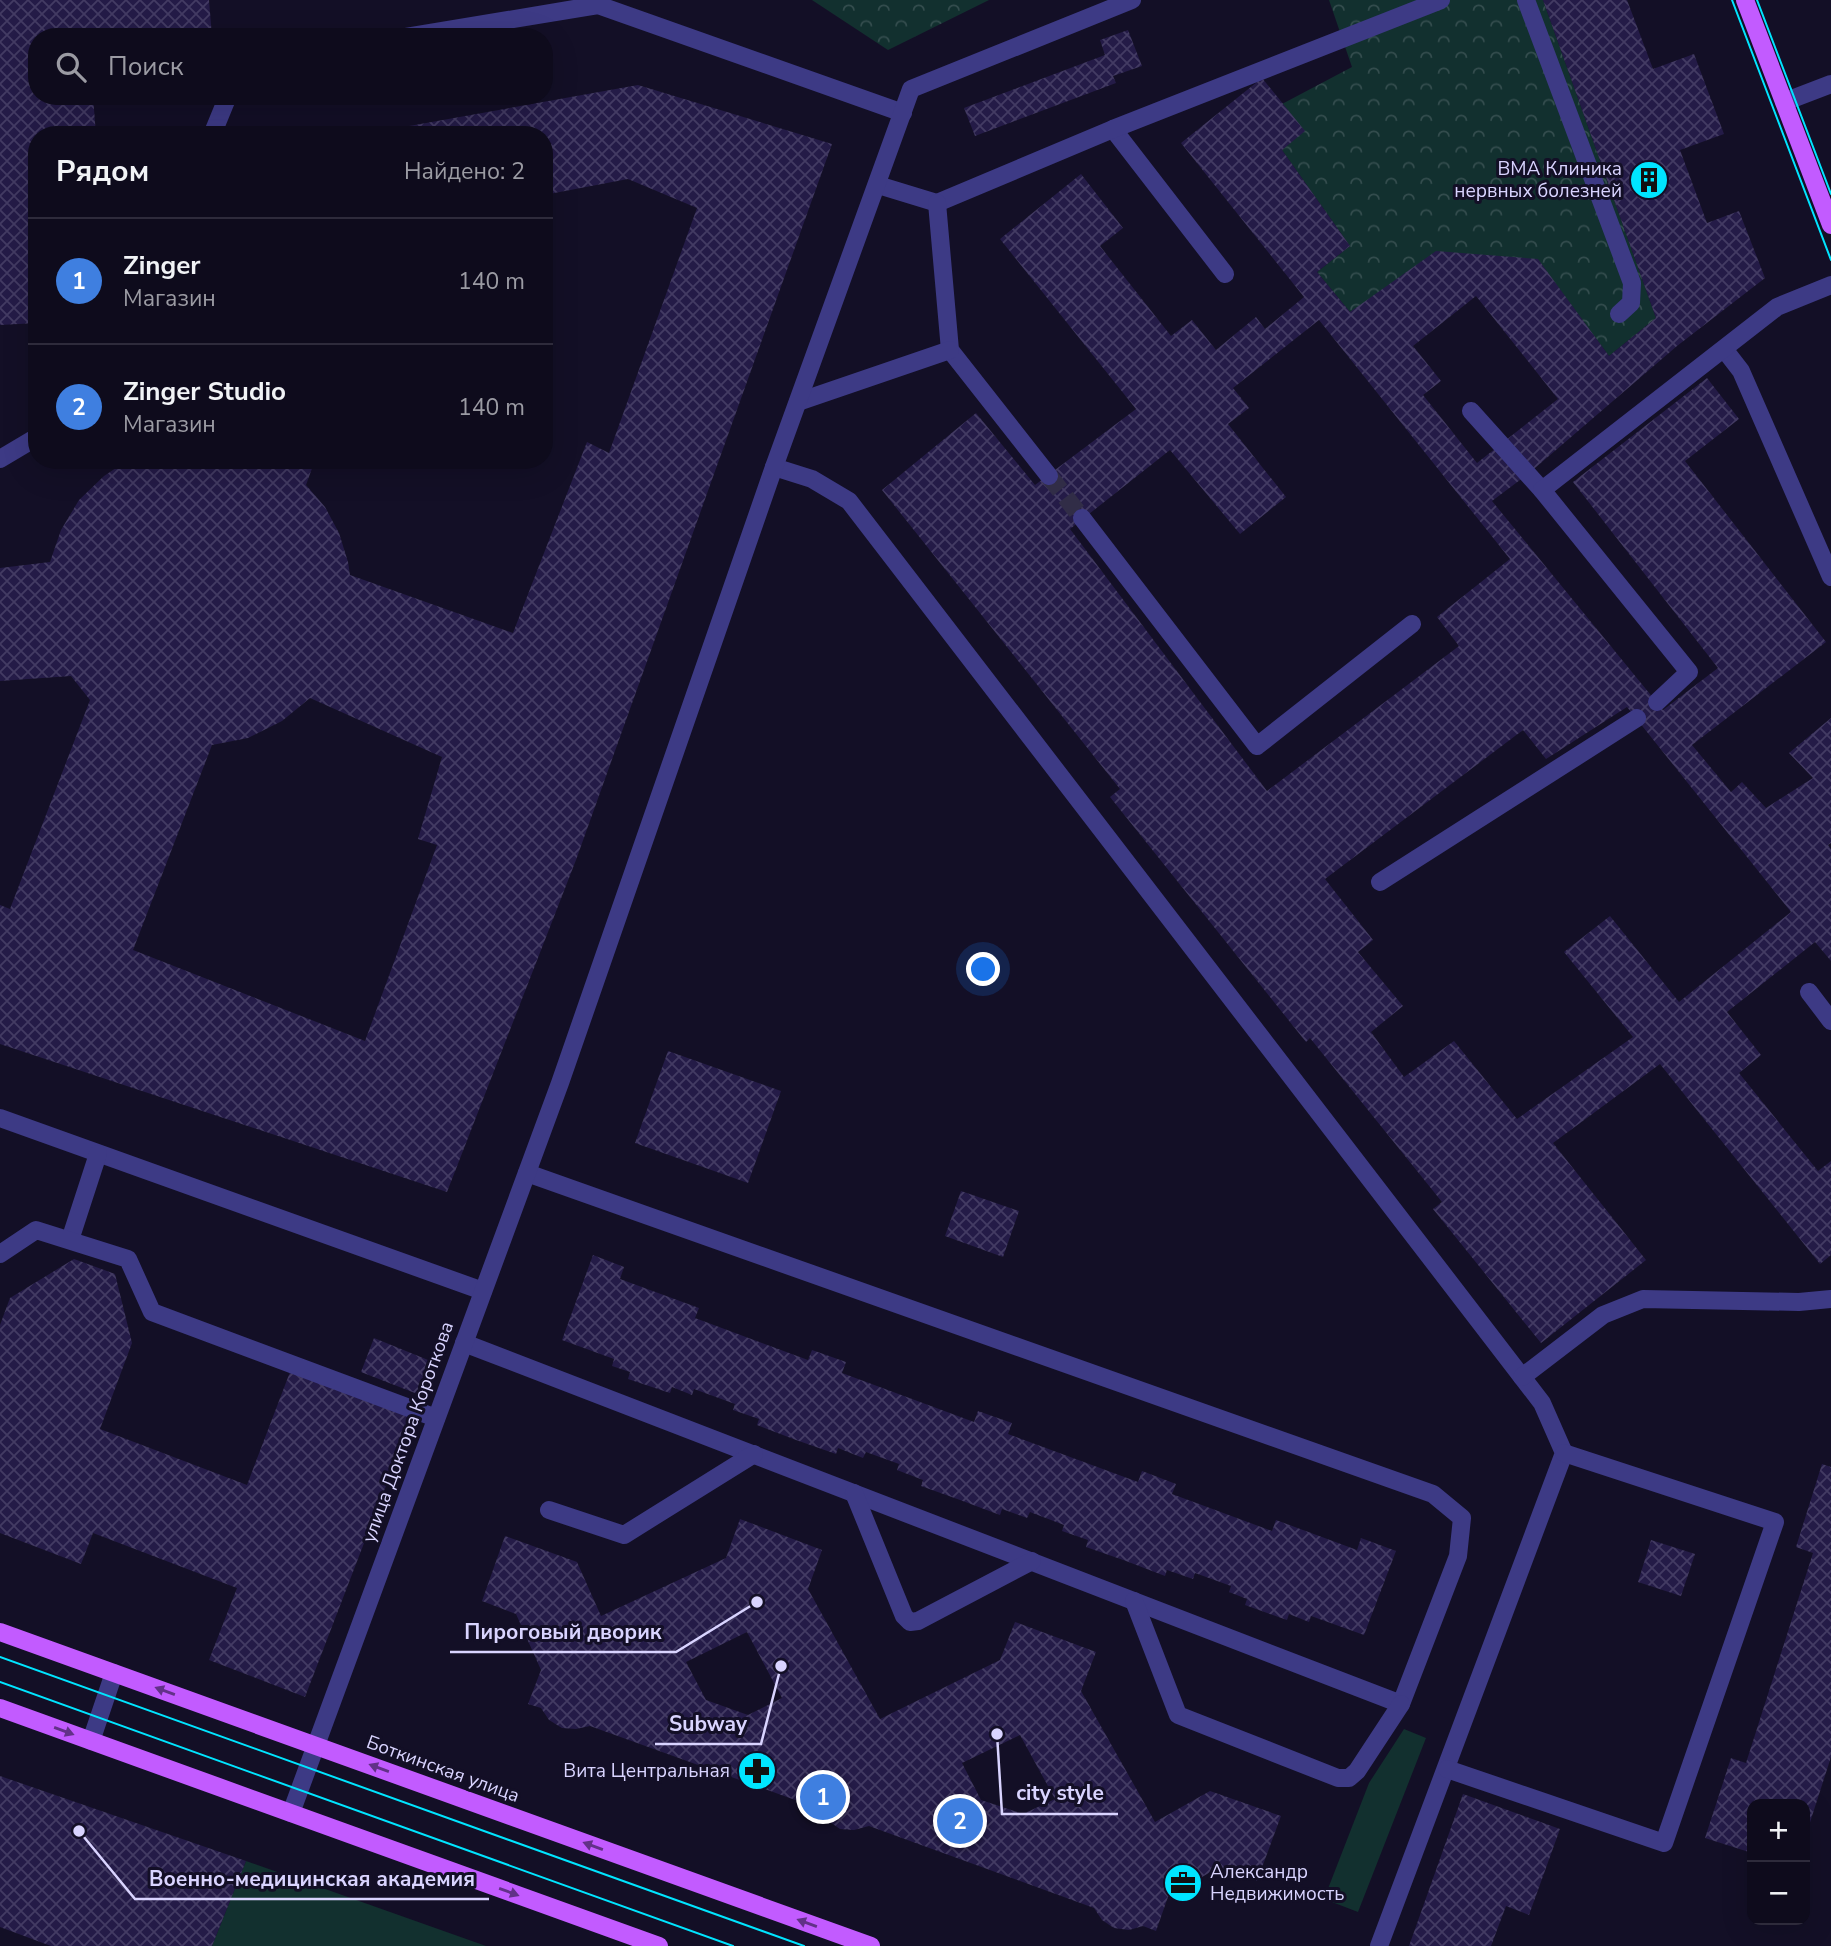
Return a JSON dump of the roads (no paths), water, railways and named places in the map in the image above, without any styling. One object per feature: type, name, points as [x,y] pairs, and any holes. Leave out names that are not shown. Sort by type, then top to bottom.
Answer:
[{"type":"main road","points":[[1745,0],[1831,225]]},
{"type":"main road","name":"Боткинская улица","points":[[0,1632],[871,1946]]},
{"type":"main road","points":[[0,1708],[659,1946]]},
{"type":"street","name":"улица Доктора Короткова","points":[[291,1813],[527,1173],[774,467],[911,89],[1132,0]]},
{"type":"street","points":[[878,185],[937,203],[1441,0]]},
{"type":"street","points":[[1525,0],[1632,282],[1631,303],[1619,314]]},
{"type":"street","points":[[460,28],[598,5],[903,113]]},
{"type":"street","points":[[1784,102],[1831,84]]},
{"type":"street","points":[[216,126],[224,105]]},
{"type":"street","points":[[1113,130],[1226,274]]},
{"type":"street","points":[[937,203],[950,350],[1049,476]]},
{"type":"street","points":[[1542,490],[1777,307],[1831,285]]},
{"type":"street","points":[[1724,349],[1741,371],[1831,577]]},
{"type":"street","points":[[798,402],[950,350]]},
{"type":"street","points":[[1471,411],[1542,490],[1689,672],[1657,702]]},
{"type":"street","points":[[0,459],[28,443]]},
{"type":"street","points":[[774,467],[812,479],[849,501],[1542,1403],[1564,1453],[1379,1946]]},
{"type":"street","points":[[1082,518],[1257,746],[1412,624]]},
{"type":"street","points":[[1380,882],[1637,718]]},
{"type":"street","points":[[1809,992],[1831,1021]]},
{"type":"street","points":[[0,1118],[483,1291]]},
{"type":"street","points":[[70,1240],[99,1154]]},
{"type":"street","points":[[527,1173],[1433,1494],[1462,1518],[1458,1556],[1401,1704],[1357,1771],[1349,1778],[1338,1777],[1178,1714],[1134,1601]]},
{"type":"street","points":[[0,1254],[36,1230],[128,1259],[152,1312],[436,1418]]},
{"type":"street","points":[[1522,1377],[1602,1315],[1643,1299],[1798,1302],[1831,1299]]},
{"type":"street","points":[[464,1343],[1401,1704]]},
{"type":"street","points":[[1447,1769],[1664,1843],[1775,1522],[1564,1453]]},
{"type":"street","points":[[548,1510],[624,1535],[754,1454]]},
{"type":"street","points":[[854,1493],[904,1616],[910,1622],[918,1621],[1032,1561]]},
{"type":"street","points":[[91,1741],[114,1673]]},
{"type":"tunnel","points":[[1049,476],[1082,518]]},
{"type":"tram line","points":[[1732,0],[1831,260]]},
{"type":"tram line","points":[[1757,0],[1831,194]]},
{"type":"tram line","points":[[0,1657],[804,1946]]},
{"type":"tram line","points":[[0,1682],[733,1946]]},
{"type":"place","name":"ВМА Клиника нервных болезней","points":[[1649,180]]},
{"type":"place","name":"Пироговый дворик","points":[[757,1602]]},
{"type":"place","name":"Subway","points":[[781,1666]]},
{"type":"place","name":"city style","points":[[997,1734]]},
{"type":"place","name":"Вита Центральная","points":[[757,1771]]},
{"type":"place","name":"Zinger","points":[[823,1797]]},
{"type":"place","name":"Zinger Studio","points":[[960,1821]]},
{"type":"place","name":"Военно-медицинская академия","points":[[79,1831]]},
{"type":"place","name":"Александр Недвижимость","points":[[1183,1883]]}]
